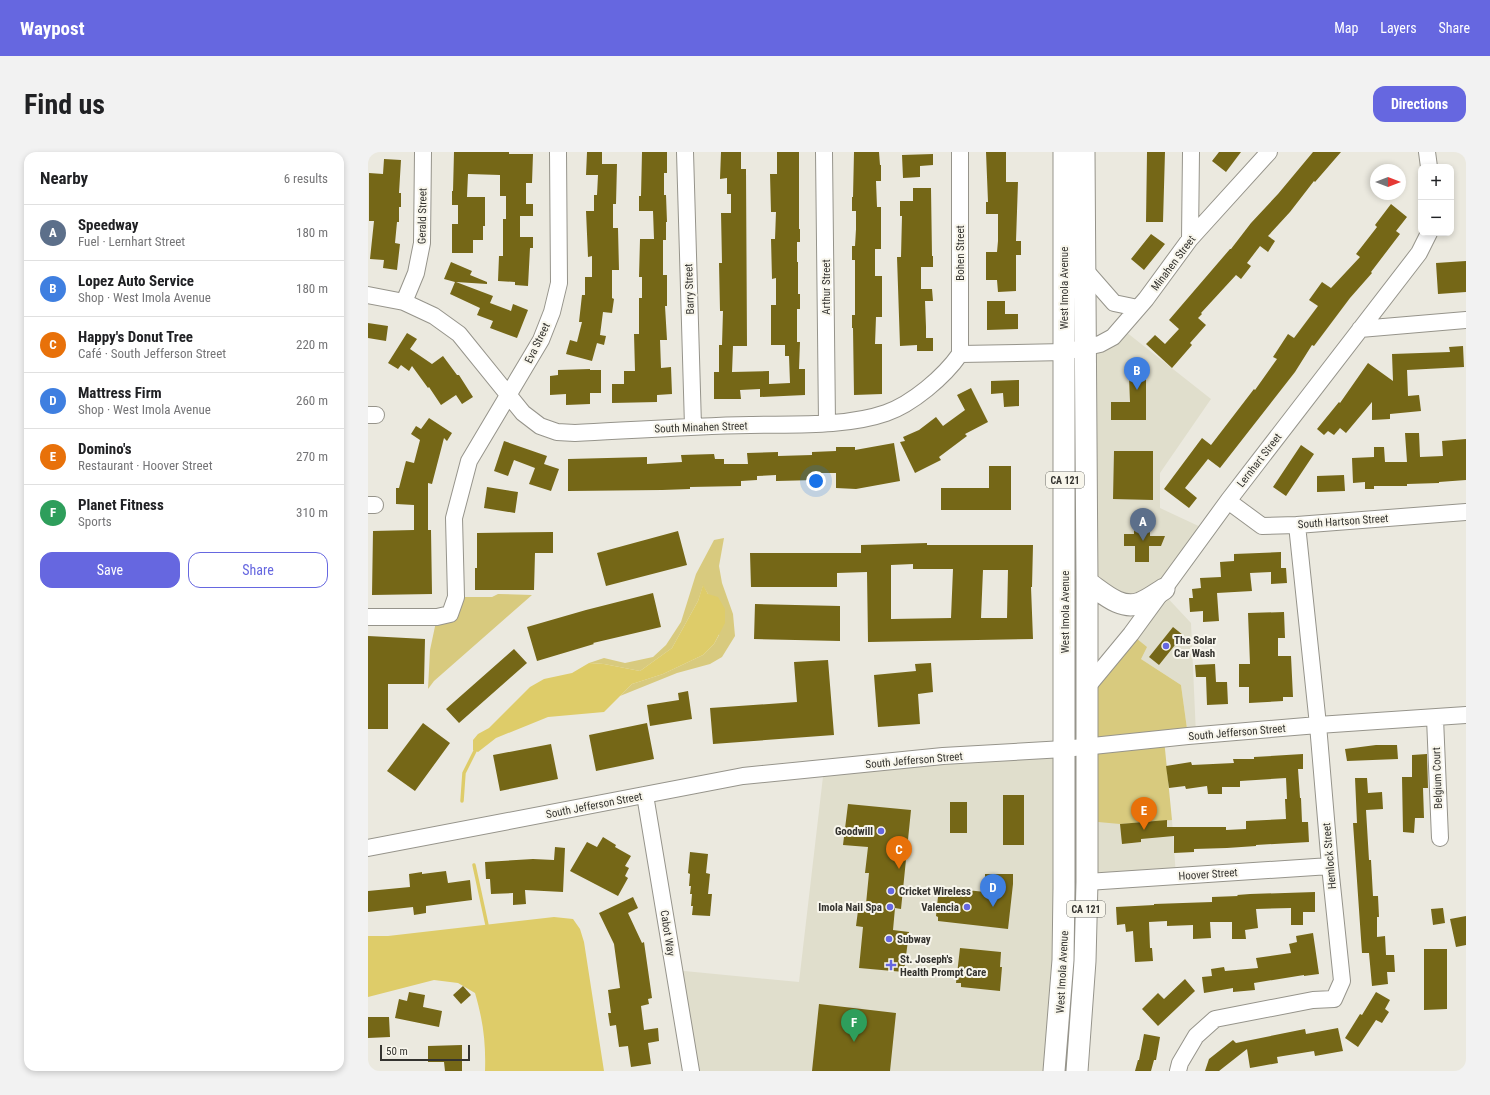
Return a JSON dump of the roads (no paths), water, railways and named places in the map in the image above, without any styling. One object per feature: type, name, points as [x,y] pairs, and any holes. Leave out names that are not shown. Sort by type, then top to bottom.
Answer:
[{"type":"main road","name":"West Imola Avenue","points":[[1054,1071],[1063,960],[1065,352],[1064,152]]},
{"type":"main road","name":"West Imola Avenue","points":[[1077,1071],[1086,961],[1087,882],[1088,582],[1084,152]]},
{"type":"main road","points":[[1088,582],[1116,602],[1129,606],[1140,603],[1164,589]]},
{"type":"street","name":"Gerald Street","points":[[404,302],[416,273],[422,243],[423,152]]},
{"type":"street","name":"Eva Street","points":[[368,617],[437,617],[450,614],[456,597],[454,518],[469,461],[541,340],[552,312],[559,283],[558,152]]},
{"type":"street","name":"Barry Street","points":[[685,152],[693,426]]},
{"type":"street","name":"Arthur Street","points":[[824,152],[827,423]]},
{"type":"street","name":"Bohen Street","points":[[960,152],[960,354]]},
{"type":"street","points":[[1190,239],[1192,152]]},
{"type":"street","name":"Minahen Street","points":[[1065,352],[1100,344],[1113,337],[1138,308],[1190,239],[1269,152]]},
{"type":"street","points":[[1427,152],[1429,164]]},
{"type":"street","name":"Lernhart Street","points":[[1088,686],[1131,634],[1228,501],[1419,253],[1428,236]]},
{"type":"street","points":[[1086,271],[1114,304],[1138,308]]},
{"type":"street","name":"South Minahen Street","points":[[368,295],[404,302],[434,316],[459,334],[523,413],[540,426],[558,432],[575,433],[693,426],[827,423],[862,419],[886,413],[910,402],[950,368],[960,354]]},
{"type":"street","points":[[1360,329],[1466,320]]},
{"type":"street","points":[[960,354],[1065,352]]},
{"type":"street","name":"South Hartson Street","points":[[1228,501],[1262,526],[1297,525],[1466,512]]},
{"type":"street","name":"Hemlock Street","points":[[1178,1071],[1180,1063],[1196,1036],[1215,1019],[1313,1000],[1334,999],[1342,981],[1330,866],[1318,725],[1297,525]]},
{"type":"street","name":"South Jefferson Street","points":[[368,848],[743,776],[943,756],[1064,749],[1318,725],[1466,715]]},
{"type":"street","name":"Belgium Court","points":[[1435,718],[1440,838]]},
{"type":"street","name":"Cabot Way","points":[[645,794],[691,1071]]},
{"type":"street","name":"Hoover Street","points":[[1087,882],[1330,866]]},
{"type":"waterway","points":[[462,801],[464,773],[475,751]]},
{"type":"waterway","points":[[474,865],[487,925]]},
{"type":"place","name":"Lopez Auto Service","points":[[1137,390]]},
{"type":"place","name":"Speedway","points":[[1143,541]]},
{"type":"place","name":"The Solar Car Wash","points":[[1166,646]]},
{"type":"place","name":"Domino's","points":[[1144,830]]},
{"type":"place","name":"Goodwill","points":[[881,831]]},
{"type":"place","name":"Happy's Donut Tree","points":[[899,869]]},
{"type":"place","name":"Cricket Wireless","points":[[891,891]]},
{"type":"place","name":"Imola Nail Spa","points":[[890,907]]},
{"type":"place","name":"Valencia","points":[[967,907]]},
{"type":"place","name":"Mattress Firm","points":[[993,907]]},
{"type":"place","name":"Subway","points":[[889,939]]},
{"type":"place","name":"St. Joseph's Health Prompt Care","points":[[891,965]]},
{"type":"place","name":"Planet Fitness","points":[[854,1042]]}]
